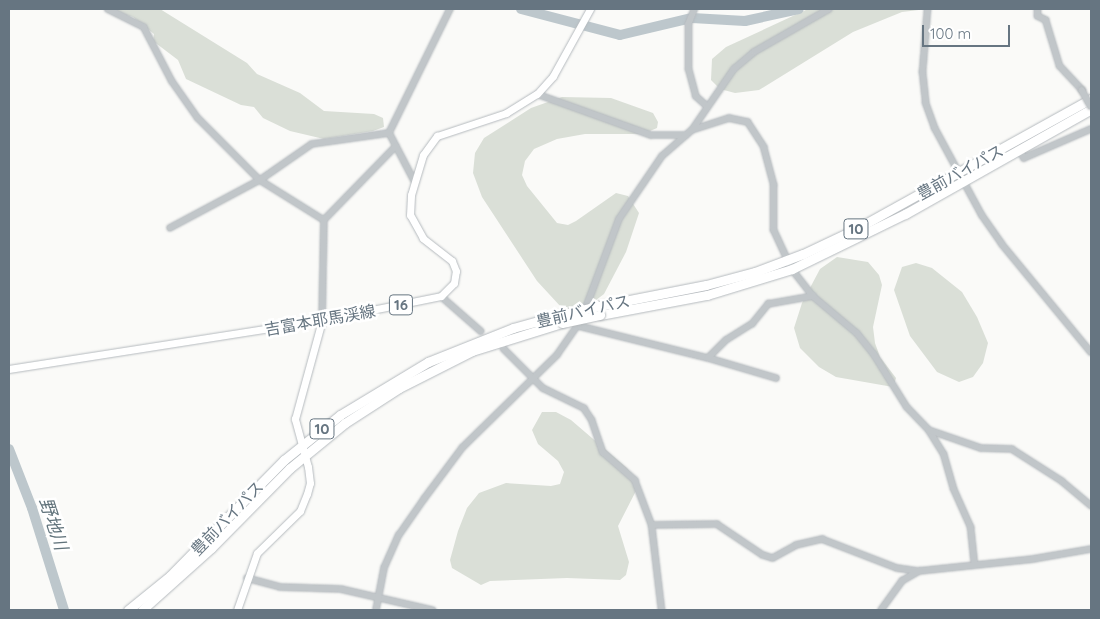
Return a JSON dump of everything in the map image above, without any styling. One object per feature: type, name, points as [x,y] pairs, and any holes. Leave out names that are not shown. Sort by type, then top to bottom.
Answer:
[{"type":"highway","name":"豊前バイパス","points":[[600,311],[707,295],[792,269],[860,237],[1091,99]]},
{"type":"highway","name":"豊前バイパス","points":[[128,610],[170,576],[301,446],[362,400],[428,362],[487,337],[706,285],[789,260],[1020,150],[1091,108]]},
{"type":"highway","name":"豊前バイパス","points":[[142,610],[176,582],[304,455],[367,407],[431,370],[472,351],[561,319]]},
{"type":"main road","points":[[441,296],[449,290],[456,272],[452,261],[423,238],[414,226],[410,215],[414,181],[423,155],[438,136],[506,113],[537,94],[553,76],[590,9]]},
{"type":"main road","name":"吉富本耶馬渓線","points":[[9,369],[322,320],[441,296]]},
{"type":"main road","points":[[237,610],[257,553],[300,511],[310,483],[295,419],[297,405],[322,320]]},
{"type":"street","points":[[108,9],[144,27],[172,80],[198,118],[260,180],[324,220]]},
{"type":"street","points":[[389,133],[450,9]]},
{"type":"street","points":[[376,610],[384,568],[399,535],[462,448],[534,379],[579,326],[619,219],[662,156],[692,130],[706,105],[734,69],[754,52],[829,9]]},
{"type":"street","points":[[928,9],[922,49],[926,103],[935,128],[982,215],[1002,244],[1091,352]]},
{"type":"street","points":[[1038,9],[1038,16],[1046,20],[1060,66],[1082,90],[1091,108]]},
{"type":"street","points":[[694,10],[689,24],[689,69],[696,96],[706,105]]},
{"type":"street","points":[[537,94],[651,136],[686,135]]},
{"type":"street","points":[[692,130],[729,118],[739,118],[748,122],[758,132],[774,185],[774,230],[792,269],[813,296],[857,333],[874,354],[907,407],[929,430],[944,454],[954,489],[971,527],[975,563]]},
{"type":"street","points":[[1020,150],[1024,158],[1091,129]]},
{"type":"street","points":[[170,228],[260,180],[312,144],[389,133]]},
{"type":"street","points":[[389,133],[414,181]]},
{"type":"street","points":[[322,320],[324,220],[396,146]]},
{"type":"street","points":[[441,296],[481,331]]},
{"type":"street","points":[[708,358],[726,340],[752,324],[768,304],[813,296]]},
{"type":"street","points":[[579,326],[708,358],[776,378]]},
{"type":"street","points":[[504,348],[543,388],[584,408],[592,420],[603,452],[635,480],[652,525],[662,610]]},
{"type":"street","points":[[929,430],[981,448],[1012,449],[1056,476],[1091,505]]},
{"type":"street","points":[[652,525],[717,524],[763,555],[773,558],[796,545],[822,539],[897,568],[919,571],[975,563],[1033,559],[1091,549]]},
{"type":"street","points":[[881,610],[902,581],[919,571]]},
{"type":"street","points":[[247,578],[280,587],[342,589],[433,610]]},
{"type":"shaded area","points":[[106,9],[160,9],[247,63],[257,74],[300,93],[324,111],[374,114],[383,118],[384,127],[373,131],[324,139],[290,131],[263,118],[254,107],[241,105],[186,79],[178,60],[153,41],[154,34],[133,17]]},
{"type":"shaded area","points":[[808,9],[927,9],[902,12],[853,32],[759,90],[735,93],[720,89],[711,80],[712,59],[726,47]]},
{"type":"shaded area","points":[[562,97],[611,98],[653,113],[658,122],[657,128],[643,134],[585,134],[557,139],[534,149],[525,161],[522,175],[527,186],[557,223],[568,225],[576,221],[616,193],[628,196],[639,213],[626,252],[604,294],[579,313],[561,307],[537,281],[482,197],[473,173],[475,153],[484,138],[531,108]]},
{"type":"shaded area","points":[[837,257],[868,262],[879,275],[882,285],[873,327],[875,343],[880,357],[896,378],[893,387],[836,377],[819,367],[800,348],[794,328],[802,303],[820,269]]},
{"type":"shaded area","points":[[916,263],[932,268],[962,292],[977,317],[988,343],[983,363],[973,377],[959,382],[937,372],[910,336],[894,290],[902,267]]},
{"type":"shaded area","points":[[542,412],[556,412],[571,420],[627,468],[639,485],[618,526],[629,562],[626,575],[620,580],[567,578],[490,581],[481,585],[452,568],[450,560],[458,531],[467,508],[479,493],[506,483],[551,486],[560,484],[564,472],[558,461],[538,444],[532,430]]},
{"type":"waterway","points":[[521,9],[620,35],[692,18],[745,21],[799,9]]},
{"type":"waterway","name":"野地川","points":[[9,449],[32,508],[64,610]]}]
